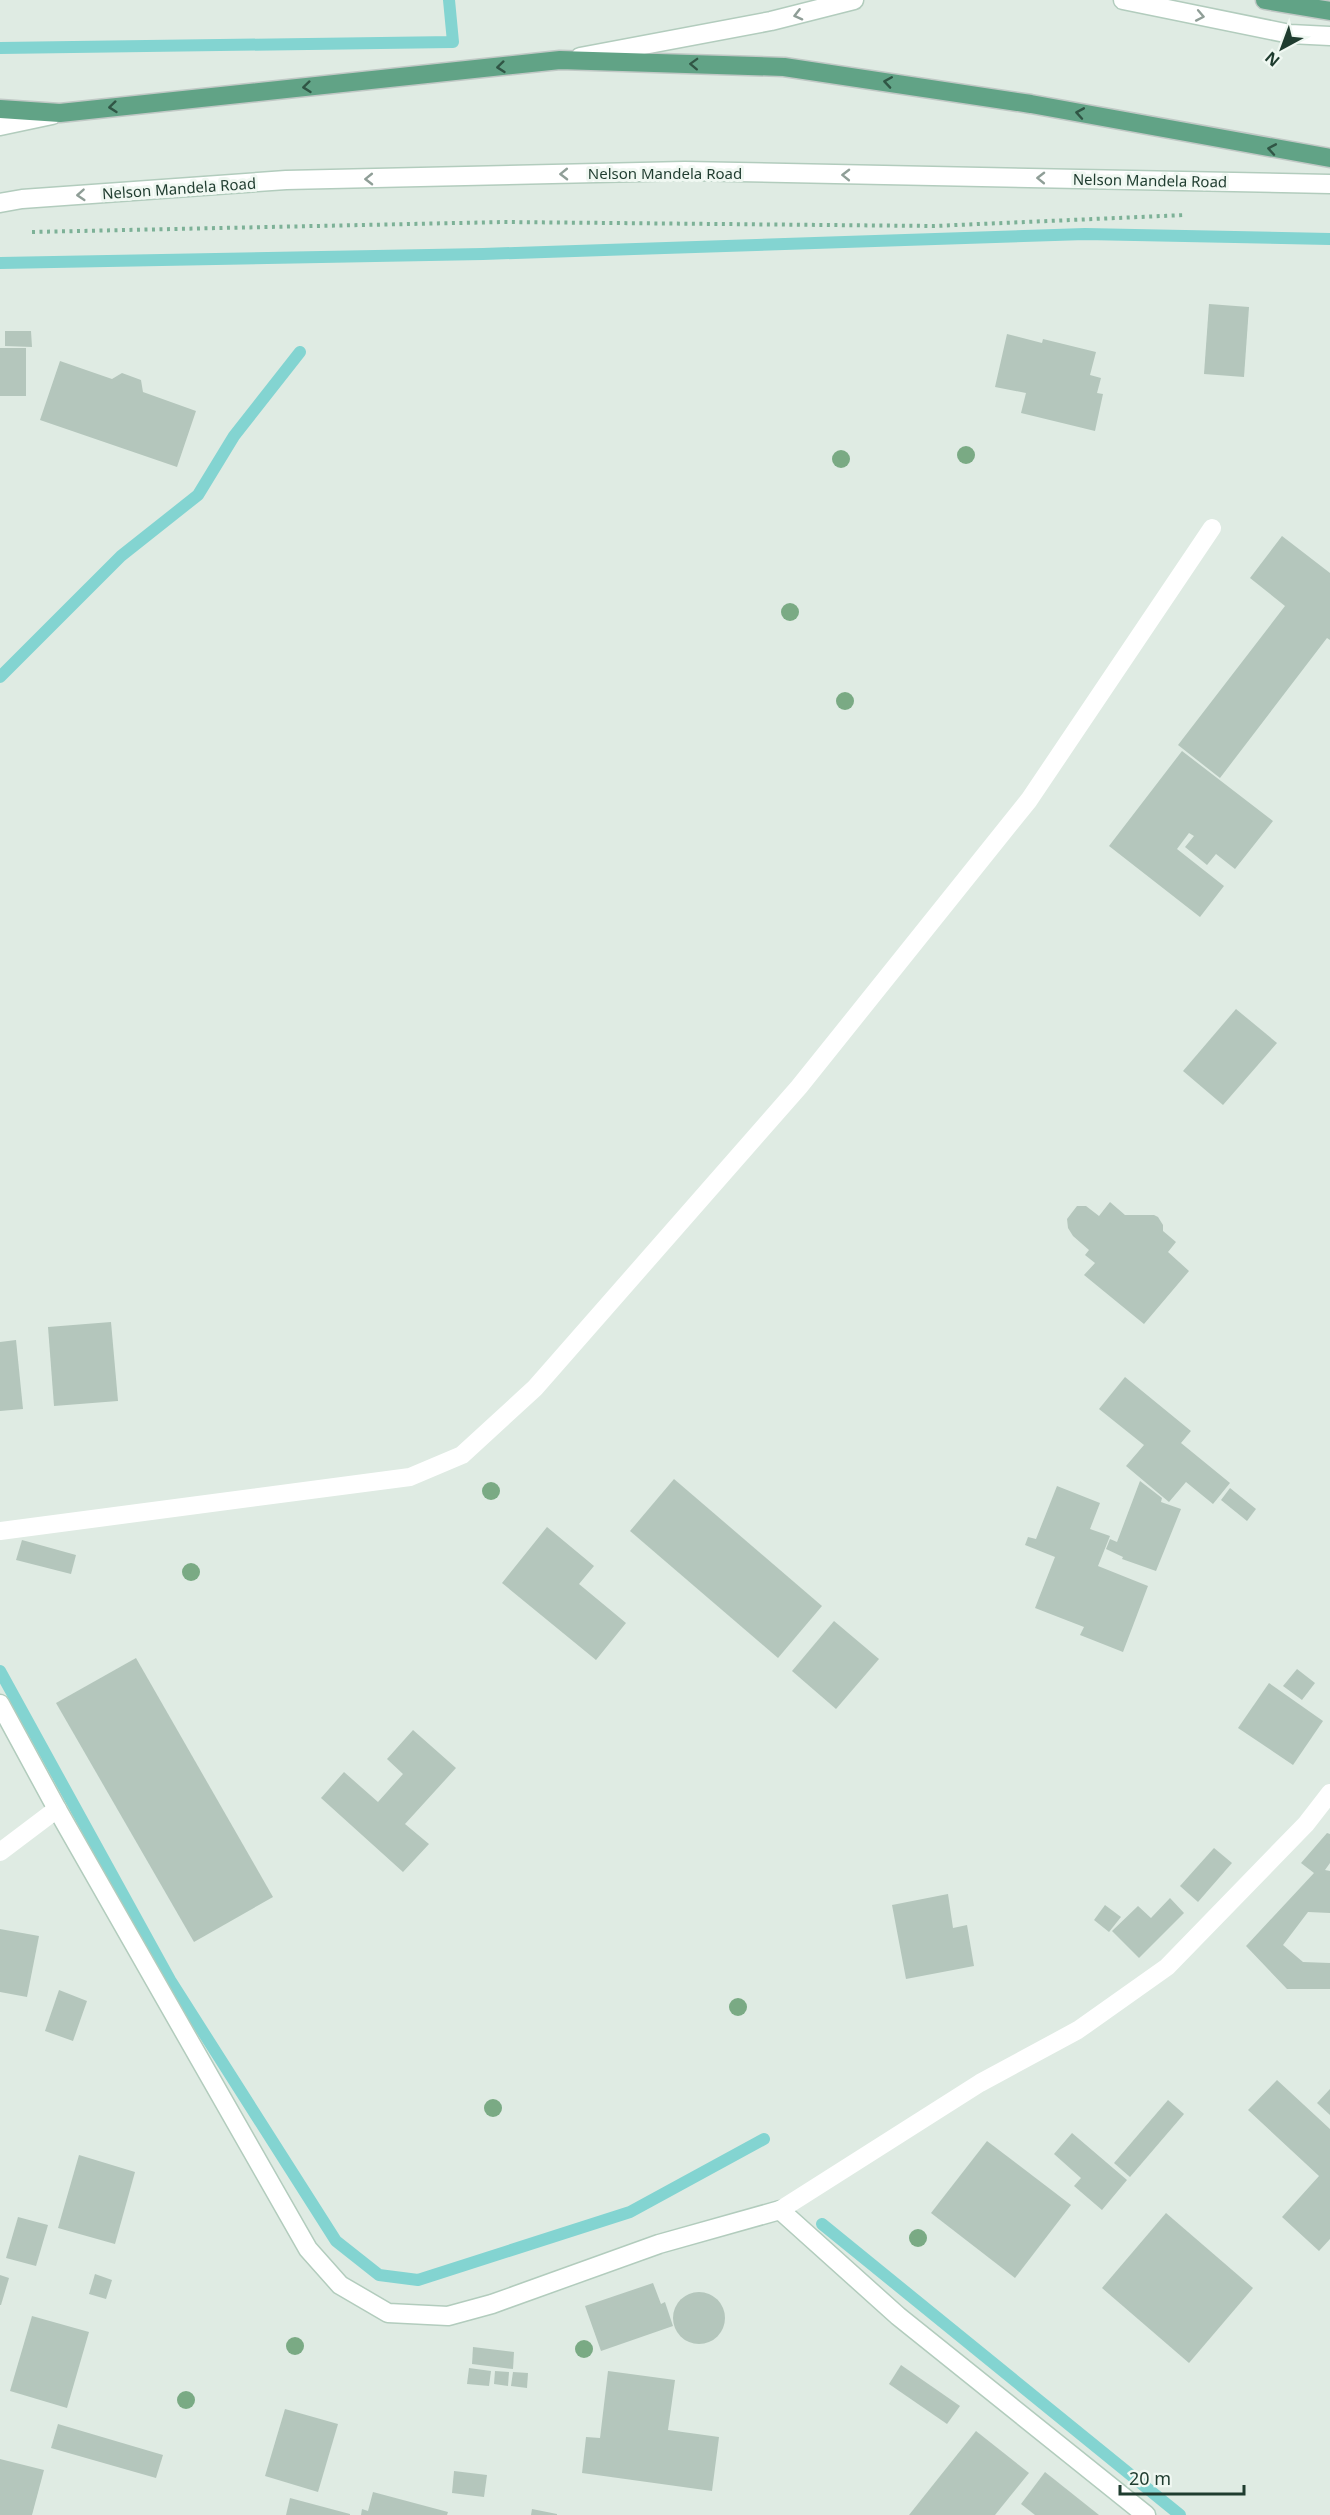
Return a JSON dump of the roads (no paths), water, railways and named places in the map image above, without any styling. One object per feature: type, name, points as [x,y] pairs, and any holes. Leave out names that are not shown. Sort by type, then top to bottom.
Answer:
[{"type":"main road","points":[[0,126],[60,113],[560,60],[771,21],[854,0]]},
{"type":"main road","points":[[1123,0],[1290,34],[1330,36]]},
{"type":"main road","points":[[1265,0],[1330,10]]},
{"type":"main road","points":[[560,60],[784,67],[1031,104],[1330,158]]},
{"type":"main road","points":[[0,109],[60,113]]},
{"type":"main road","name":"Nelson Mandela Road","points":[[0,203],[22,199],[286,180],[685,171],[1330,184]]},
{"type":"main road","points":[[0,1531],[410,1477],[462,1455],[535,1388],[806,1078],[1029,800],[1212,528]]},
{"type":"main road","points":[[0,1704],[57,1809],[308,2249],[340,2286],[388,2313],[447,2316],[492,2304],[658,2244],[780,2210],[980,2083],[1078,2030],[1167,1967],[1306,1824],[1330,1793]]},
{"type":"main road","points":[[0,1852],[57,1809]]},
{"type":"main road","points":[[780,2210],[898,2316],[1146,2515]]},
{"type":"waterway","points":[[0,48],[453,42],[449,0]]},
{"type":"waterway","points":[[0,263],[483,254],[1085,234],[1330,239]]},
{"type":"waterway","points":[[0,677],[121,556],[198,495],[234,436],[300,352]]},
{"type":"waterway","points":[[0,1671],[170,1980],[336,2241],[379,2275],[418,2280],[630,2212],[764,2139]]},
{"type":"waterway","points":[[822,2224],[1180,2515]]}]
